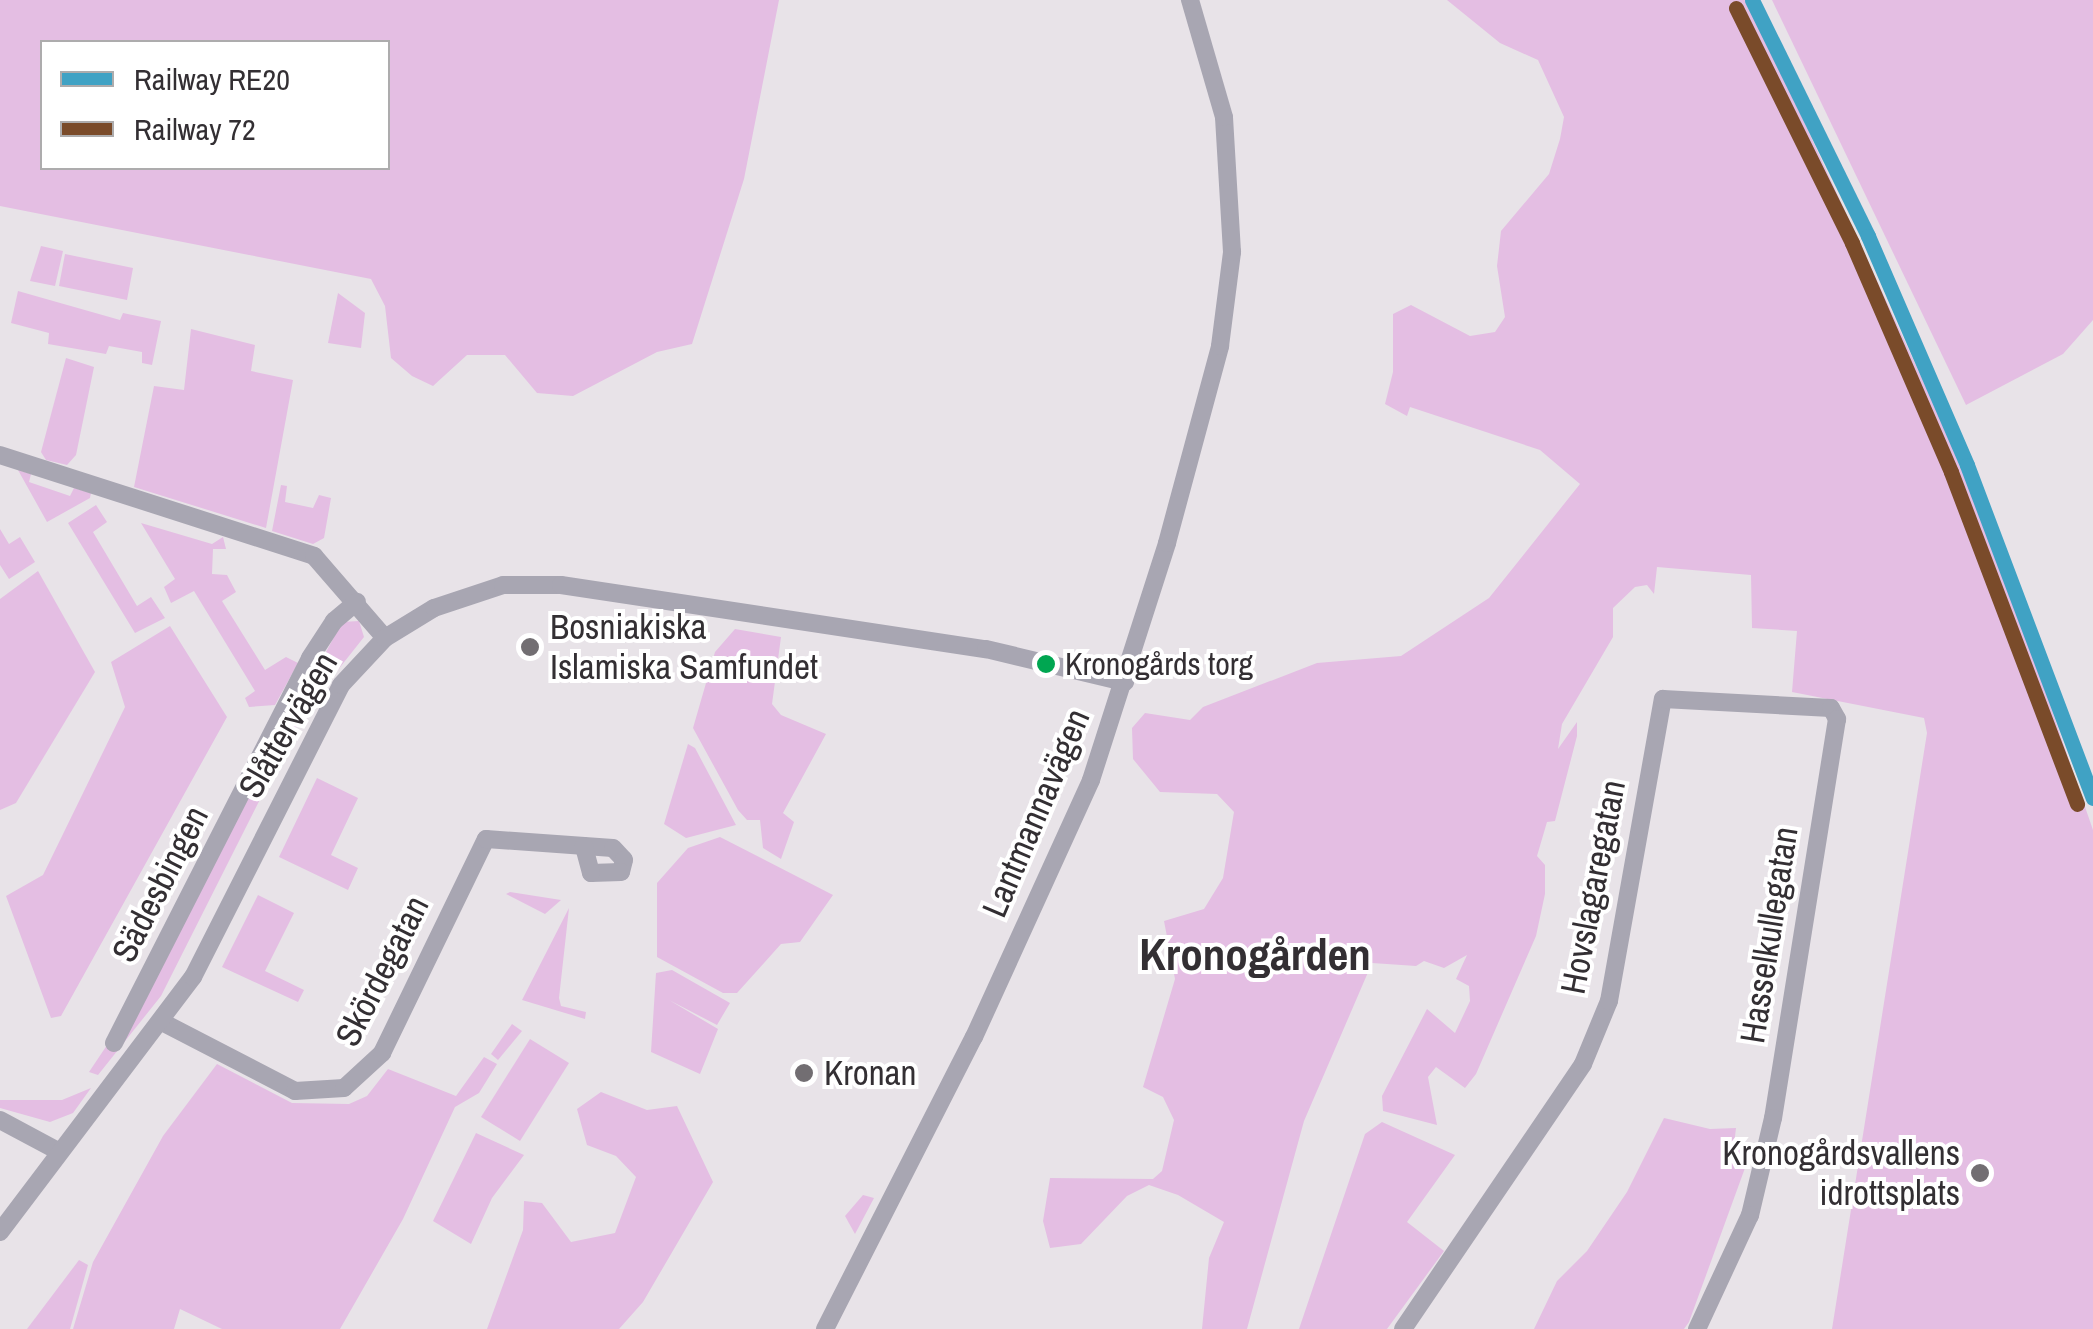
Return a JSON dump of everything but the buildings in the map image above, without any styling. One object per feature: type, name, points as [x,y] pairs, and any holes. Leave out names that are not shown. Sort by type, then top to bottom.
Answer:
[{"type":"street","name":"Lantmannavägen","points":[[825,1329],[1053,866],[1102,755],[1220,346],[1232,252],[1224,117],[1190,0]]},
{"type":"street","points":[[0,455],[314,556],[385,638]]},
{"type":"street","name":"Slåttervägen","points":[[0,1232],[58,1150],[162,1022],[194,976],[329,705],[385,638],[472,592],[561,584],[986,650],[1125,682]]},
{"type":"street","name":"Sädesbingen","points":[[114,1044],[316,647],[357,602]]},
{"type":"street","name":"Hovslagaregatan","points":[[1403,1329],[1464,1248],[1583,1064],[1612,986],[1662,699]]},
{"type":"street","name":"Hasselkullegatan","points":[[1662,699],[1831,708],[1837,719],[1764,1157],[1750,1215],[1696,1329]]},
{"type":"street","name":"Skördegatan","points":[[162,1022],[296,1091],[344,1088],[382,1054],[486,839],[584,846]]},
{"type":"street","points":[[0,1120],[58,1150]]},
{"type":"shaded area","points":[[0,0],[779,0],[744,179],[692,344],[657,352],[573,396],[537,393],[505,355],[467,355],[433,386],[412,376],[391,358],[385,306],[371,279],[0,206]]},
{"type":"shaded area","points":[[1447,0],[1748,0],[1940,418],[2006,577],[2093,830],[2093,1329],[1832,1329],[1927,733],[1924,718],[1792,692],[1797,631],[1752,628],[1751,575],[1657,567],[1654,594],[1647,585],[1635,587],[1613,608],[1613,637],[1562,724],[1558,749],[1577,722],[1577,736],[1555,821],[1547,822],[1537,856],[1545,865],[1545,894],[1536,936],[1476,1074],[1465,1088],[1436,1067],[1428,1077],[1437,1125],[1383,1111],[1382,1096],[1427,1009],[1455,1033],[1470,1001],[1469,986],[1456,979],[1467,955],[1444,968],[1424,961],[1416,966],[1372,963],[1304,1121],[1247,1329],[1202,1329],[1209,1258],[1224,1222],[1178,1195],[1149,1185],[1127,1196],[1081,1244],[1050,1248],[1043,1221],[1050,1178],[1153,1179],[1162,1171],[1174,1120],[1163,1097],[1143,1087],[1175,979],[1164,921],[1204,909],[1223,878],[1234,812],[1217,794],[1160,792],[1133,759],[1132,728],[1145,713],[1190,720],[1203,707],[1317,663],[1401,656],[1489,598],[1580,484],[1540,450],[1410,407],[1407,416],[1385,404],[1393,372],[1393,314],[1411,305],[1470,336],[1495,332],[1505,317],[1497,266],[1501,231],[1549,174],[1564,117],[1538,60],[1500,43]]},
{"type":"shaded area","points":[[1772,0],[2093,0],[2093,320],[2063,354],[1966,405]]},
{"type":"shaded area","points":[[41,246],[63,251],[55,286],[30,281]]},
{"type":"shaded area","points":[[65,254],[133,268],[127,300],[59,286]]},
{"type":"shaded area","points":[[18,291],[120,320],[123,313],[161,321],[152,365],[142,363],[142,352],[109,346],[106,354],[48,344],[49,333],[11,323]]},
{"type":"shaded area","points":[[338,293],[365,313],[361,348],[328,343]]},
{"type":"shaded area","points":[[191,329],[255,345],[251,371],[293,380],[266,528],[134,487],[154,386],[184,390]]},
{"type":"shaded area","points":[[66,358],[94,367],[76,455],[67,465],[46,460],[41,452]]},
{"type":"shaded area","points":[[18,470],[31,474],[29,482],[70,496],[74,488],[91,493],[90,498],[47,522]]},
{"type":"shaded area","points":[[281,485],[287,486],[285,502],[313,508],[319,495],[331,498],[324,538],[313,544],[272,531]]},
{"type":"shaded area","points":[[96,505],[107,522],[93,532],[137,606],[151,597],[165,618],[135,633],[68,523]]},
{"type":"shaded area","points":[[141,523],[212,544],[223,537],[226,549],[213,549],[212,574],[227,575],[236,592],[222,601],[265,670],[286,657],[298,663],[275,705],[249,707],[245,698],[255,691],[194,591],[171,603],[164,587],[175,579]]},
{"type":"shaded area","points":[[0,529],[9,544],[20,537],[35,562],[9,579],[0,565]]},
{"type":"shaded area","points":[[38,571],[95,672],[16,803],[0,810],[0,599]]},
{"type":"shaded area","points":[[359,621],[364,637],[303,714],[161,996],[98,1075],[89,1072],[154,975],[342,622]]},
{"type":"shaded area","points":[[170,626],[227,717],[61,1016],[51,1018],[6,896],[43,875],[125,707],[111,662]]},
{"type":"shaded area","points":[[735,629],[781,637],[772,704],[781,715],[826,734],[783,813],[794,822],[781,859],[763,848],[760,820],[747,820],[738,810],[693,728],[715,652]]},
{"type":"shaded area","points":[[688,744],[695,748],[736,825],[686,838],[664,824]]},
{"type":"shaded area","points":[[317,778],[358,798],[331,855],[358,868],[348,890],[279,857]]},
{"type":"shaded area","points":[[720,837],[833,895],[800,942],[781,944],[737,993],[723,993],[657,957],[657,883],[688,848]]},
{"type":"shaded area","points":[[510,892],[561,900],[545,914],[506,894]]},
{"type":"shaded area","points":[[258,895],[294,913],[265,971],[304,990],[298,1002],[222,967]]},
{"type":"shaded area","points":[[569,908],[559,998],[561,1006],[586,1012],[585,1019],[522,1000]]},
{"type":"shaded area","points":[[672,970],[730,1003],[717,1025],[669,1000],[718,1029],[700,1074],[651,1052],[656,973]]},
{"type":"shaded area","points":[[512,1024],[522,1031],[498,1060],[491,1054]]},
{"type":"shaded area","points":[[530,1039],[569,1063],[520,1141],[481,1117]]},
{"type":"shaded area","points":[[484,1057],[497,1064],[479,1093],[455,1107],[403,1219],[340,1329],[222,1329],[180,1309],[174,1329],[73,1329],[93,1262],[163,1136],[217,1064],[292,1103],[349,1104],[367,1096],[388,1069],[456,1096]]},
{"type":"shaded area","points":[[91,1088],[73,1113],[50,1122],[0,1108],[0,1100],[62,1100]]},
{"type":"shaded area","points":[[601,1092],[647,1110],[677,1106],[713,1182],[643,1302],[619,1329],[487,1329],[523,1230],[524,1201],[542,1203],[571,1242],[615,1233],[636,1177],[616,1156],[587,1145],[577,1109]]},
{"type":"shaded area","points":[[1664,1118],[1710,1129],[1736,1128],[1734,1145],[1749,1157],[1689,1322],[1684,1329],[1534,1329],[1557,1281],[1587,1251],[1627,1192]]},
{"type":"shaded area","points":[[1382,1122],[1455,1155],[1407,1222],[1444,1251],[1387,1329],[1299,1329],[1365,1134]]},
{"type":"shaded area","points":[[476,1133],[524,1155],[492,1198],[471,1244],[433,1221]]},
{"type":"shaded area","points":[[863,1195],[874,1198],[855,1234],[845,1216]]},
{"type":"shaded area","points":[[79,1260],[88,1265],[70,1329],[27,1329]]},
{"type":"rail line","name":"RE20","points":[[1752,0],[1868,236],[1967,465],[2093,798]]},
{"type":"rail line","name":"72","points":[[1736,8],[1852,243],[1951,472],[2077,804]]},
{"type":"place","name":"Bosniakiska Islamiska Samfundet","points":[[530,647]]},
{"type":"place","name":"Kronogårds torg","points":[[1046,664]]},
{"type":"place","name":"Kronan","points":[[804,1073]]},
{"type":"place","name":"Kronogårdsvallens idrottsplats","points":[[1980,1173]]},
{"type":"district","name":"Kronogården","points":[[1255,954]]}]
